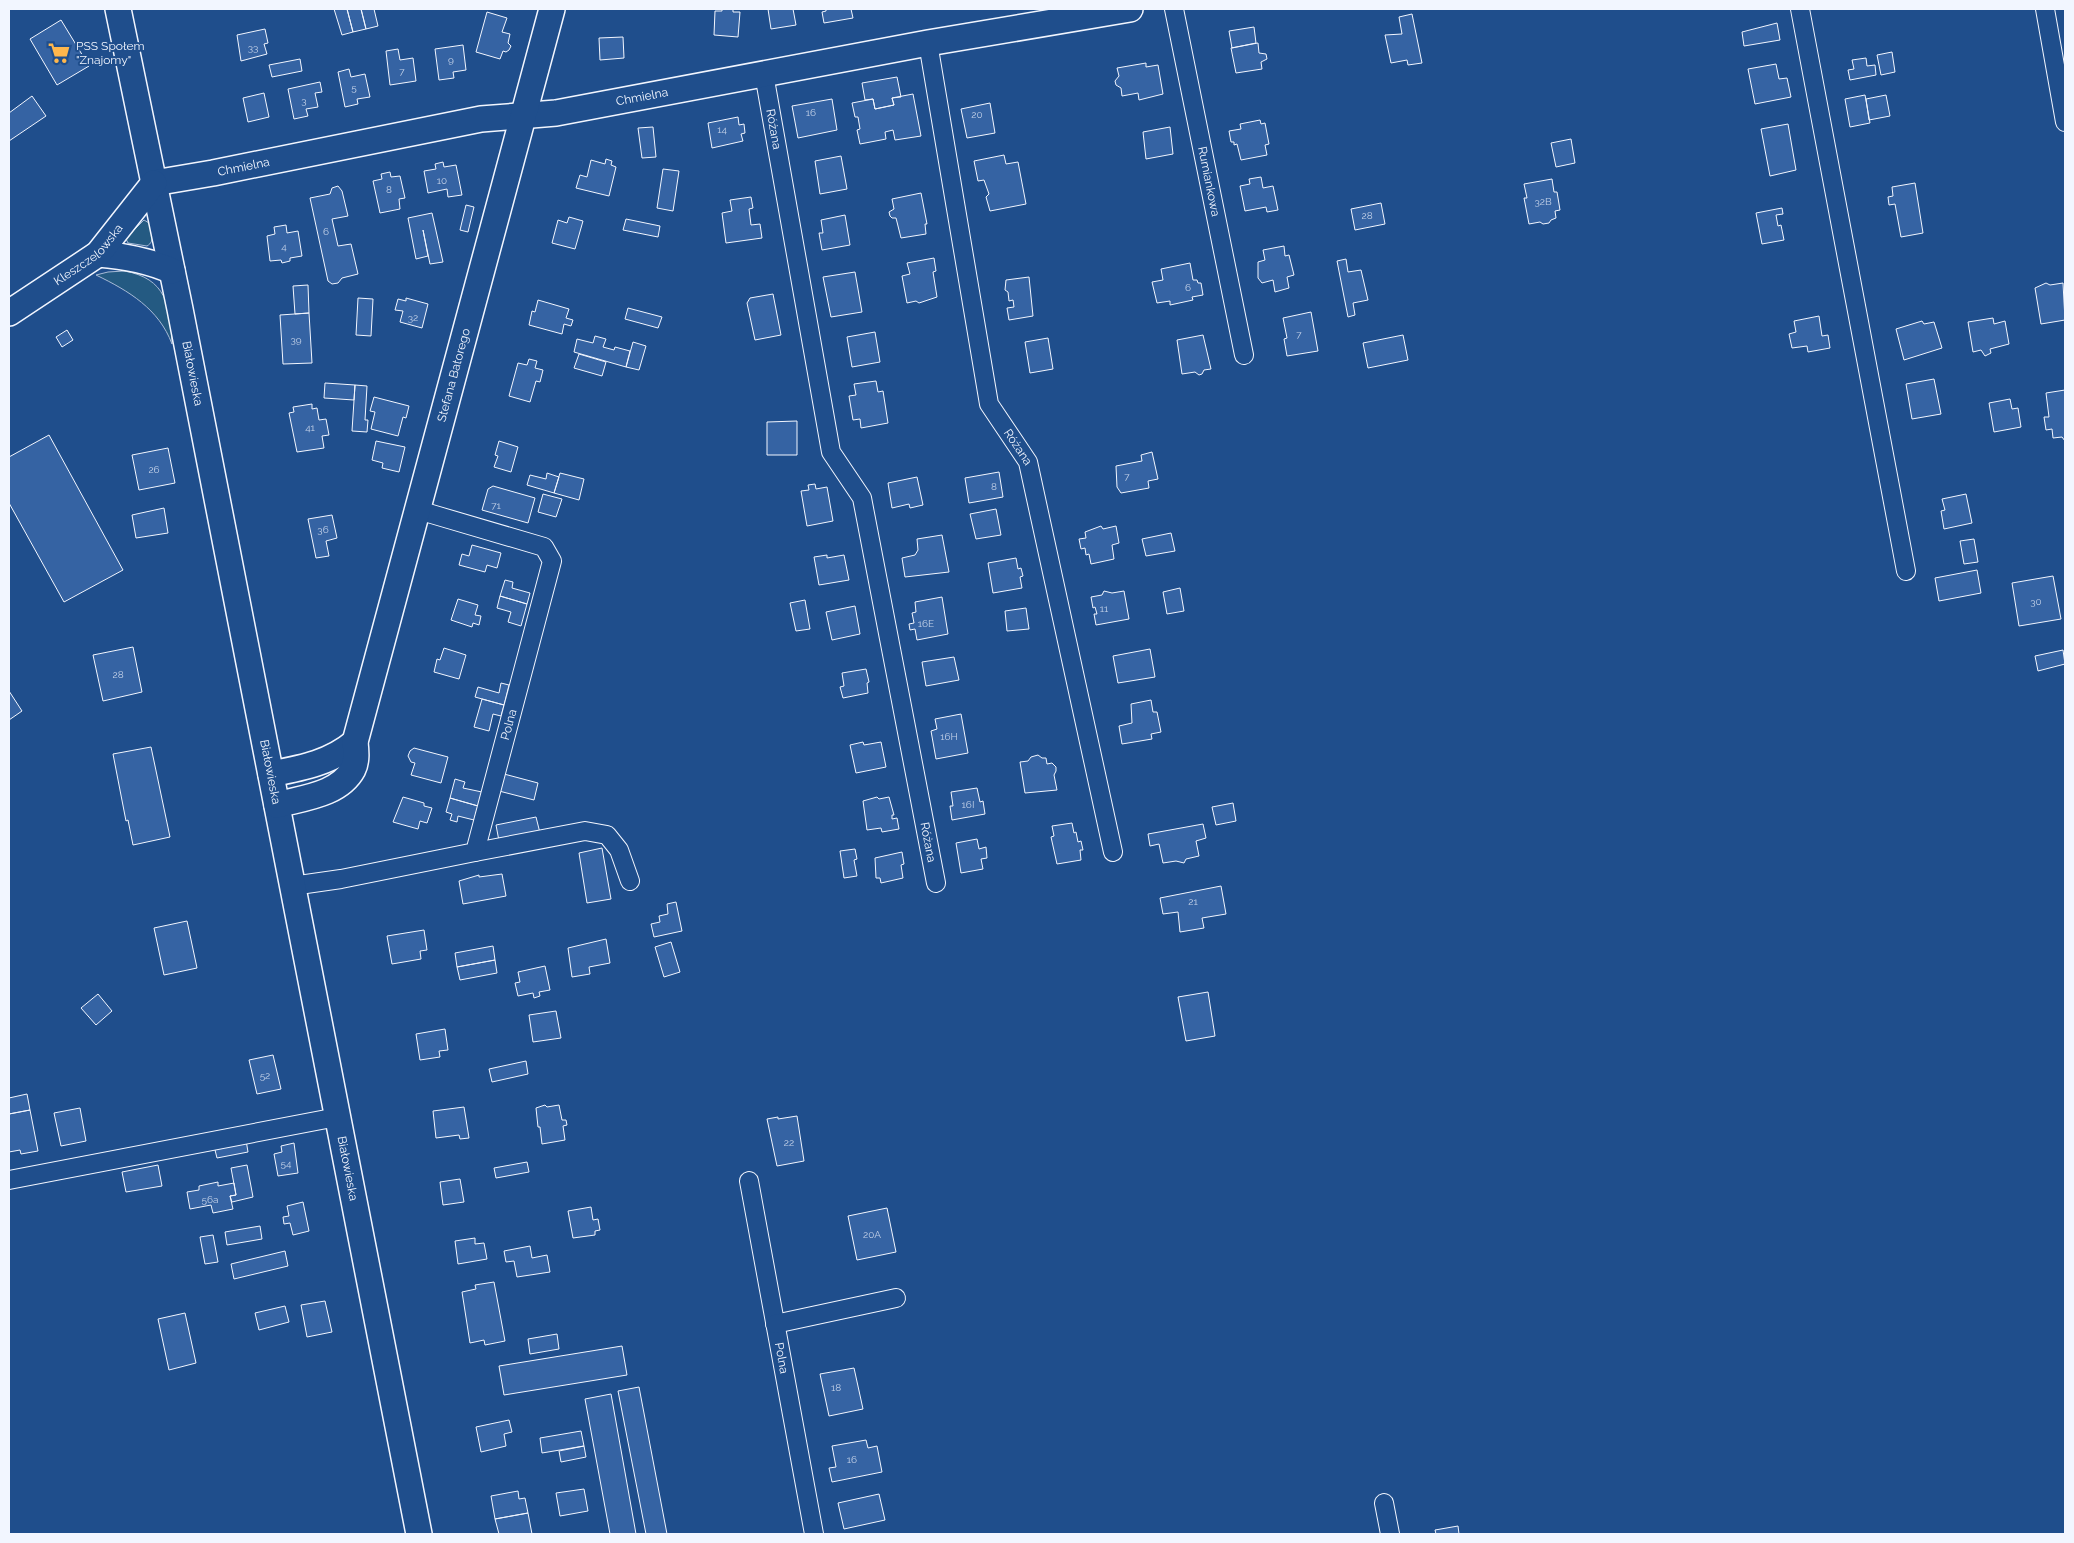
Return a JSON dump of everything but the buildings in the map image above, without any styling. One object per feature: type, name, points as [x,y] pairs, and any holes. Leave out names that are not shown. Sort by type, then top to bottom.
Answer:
[{"type":"street","name":"Białowieska","points":[[118,9],[172,271],[419,1534]]},
{"type":"street","name":"Stefana Batorego","points":[[277,805],[319,794],[340,783],[353,768],[356,756],[355,742],[552,9]]},
{"type":"street","name":"Chmielna","points":[[154,183],[222,172],[481,119],[556,114],[928,43],[1130,9]]},
{"type":"street","name":"Rumiankowa","points":[[1174,9],[1244,356]]},
{"type":"street","points":[[1800,9],[1906,571]]},
{"type":"street","points":[[2045,9],[2065,122]]},
{"type":"street","name":"Różana","points":[[928,43],[989,404],[1028,462],[1113,852]]},
{"type":"street","name":"Różana","points":[[764,74],[830,452],[862,498],[936,883]]},
{"type":"street","name":"Kleszczelowska","points":[[9,313],[98,254],[154,183]]},
{"type":"street","points":[[98,254],[127,257],[172,271]]},
{"type":"street","name":"Polna","points":[[418,510],[544,548],[552,561],[475,852]]},
{"type":"street","points":[[271,774],[310,767],[324,762],[344,751],[355,742]]},
{"type":"street","points":[[292,886],[341,879],[585,831],[607,836],[619,850],[630,881]]},
{"type":"street","points":[[9,1180],[337,1116]]},
{"type":"street","name":"Polna","points":[[749,1181],[814,1534]]},
{"type":"street","points":[[775,1324],[896,1298]]},
{"type":"street","points":[[1384,1504],[1390,1534]]},
{"type":"shaded area","points":[[144,220],[149,223],[152,232],[150,244],[147,246],[128,243],[126,239],[128,236]]},
{"type":"shaded area","points":[[124,271],[149,280],[163,296],[170,318],[172,344],[159,321],[142,302],[96,275]]},
{"type":"place","name":"PSS Społem \"Znajomy\"","points":[[59,53]]}]
